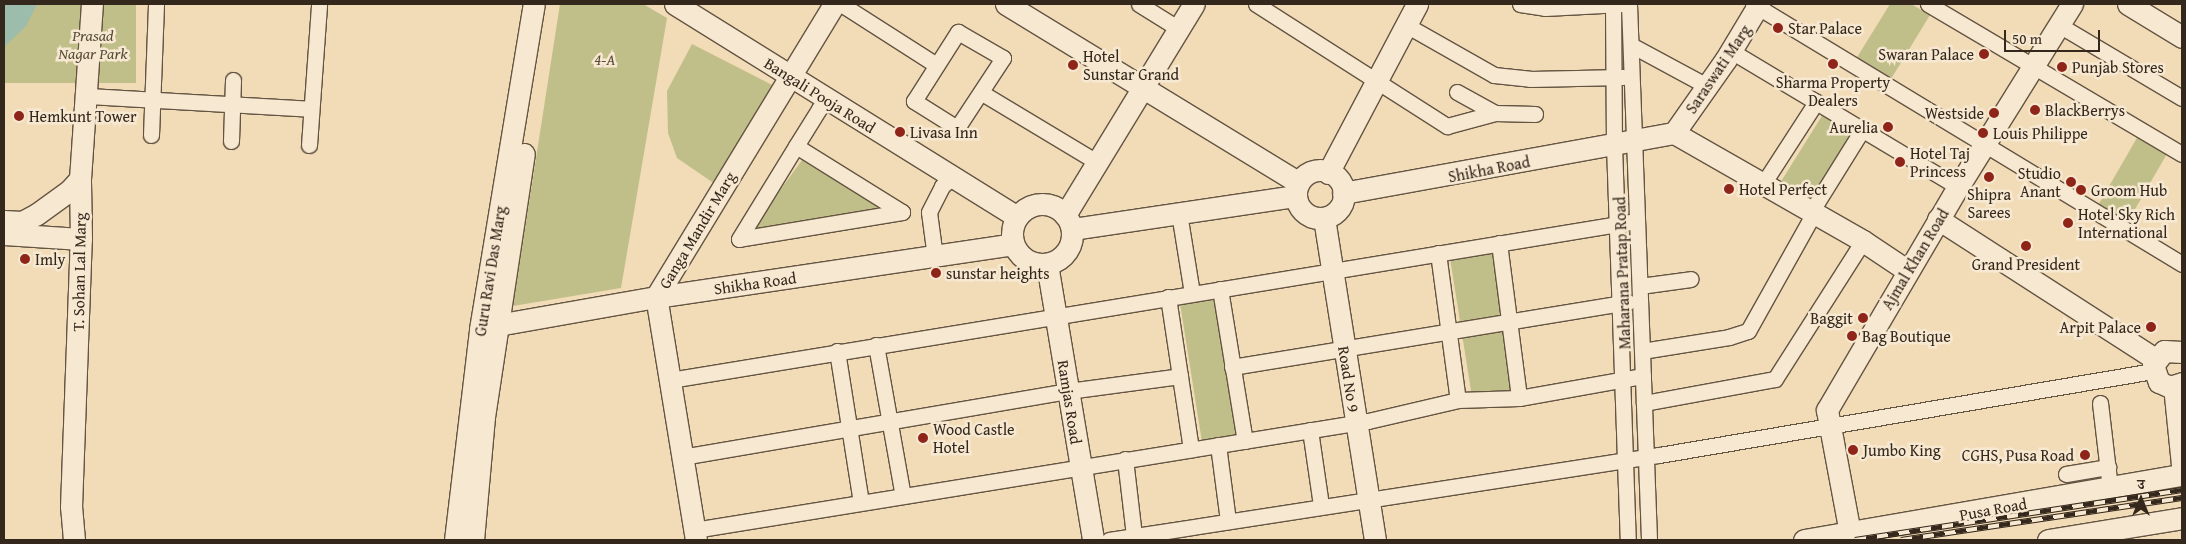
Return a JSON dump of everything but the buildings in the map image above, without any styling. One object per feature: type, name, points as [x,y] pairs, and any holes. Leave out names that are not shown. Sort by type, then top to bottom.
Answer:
[{"type":"street","name":"T. Sohan Lal Marg","points":[[62,540],[60,499],[75,238],[87,96],[92,4]]},
{"type":"street","points":[[150,135],[156,4]]},
{"type":"street","points":[[309,144],[319,4]]},
{"type":"street","name":"Guru Ravi Das Marg","points":[[455,540],[480,329],[534,4]]},
{"type":"street","name":"Guru Ravi Das Marg","points":[[473,540],[497,325],[547,4]]},
{"type":"street","name":"Bangali Pooja Road","points":[[675,4],[1017,217]]},
{"type":"street","name":"Ganga Mandir Marg","points":[[695,535],[656,297],[834,4]]},
{"type":"street","points":[[841,4],[935,64]]},
{"type":"street","points":[[1006,4],[1143,87],[1297,189],[1305,213],[1324,218],[1336,212],[1343,193],[1339,181],[1328,172],[1309,173],[1297,189],[1179,213],[1068,222],[1052,206],[1036,204],[1017,217],[1011,232],[1013,244],[1024,259],[1048,264],[1067,251],[1068,222],[1097,162],[1143,87],[1179,29],[1194,4]]},
{"type":"street","points":[[1138,4],[1179,29]]},
{"type":"street","points":[[1256,4],[1378,79],[1447,126],[1495,113],[1535,114]]},
{"type":"street","points":[[1328,172],[1417,4]]},
{"type":"street","points":[[1520,4],[1545,8],[1622,4]]},
{"type":"street","name":"Maharana Pratap Road","points":[[1613,4],[1613,77],[1637,221],[1649,540]]},
{"type":"street","name":"Maharana Pratap Road","points":[[1628,540],[1618,222],[1624,143],[1632,76],[1629,4]]},
{"type":"street","points":[[1928,4],[2182,154]]},
{"type":"street","name":"Ajmal Khan Road","points":[[1850,533],[1827,410],[1938,220],[2072,4]]},
{"type":"street","points":[[2128,4],[2182,37]]},
{"type":"street","points":[[1757,5],[1983,146],[2182,264]]},
{"type":"street","name":"Saraswati Marg","points":[[1674,133],[1731,51],[1757,5]]},
{"type":"street","points":[[1406,24],[1494,75],[1530,79],[1632,76]]},
{"type":"street","points":[[2058,25],[2182,98]]},
{"type":"street","points":[[958,32],[1001,55],[1002,62],[982,94],[957,128],[915,103],[914,98],[935,64],[958,32]]},
{"type":"street","points":[[1631,45],[1707,86]]},
{"type":"street","points":[[1731,51],[1958,187]]},
{"type":"street","points":[[231,141],[233,80]]},
{"type":"street","points":[[1457,92],[1495,113]]},
{"type":"street","points":[[982,94],[1097,162]]},
{"type":"street","points":[[87,96],[312,109]]},
{"type":"street","points":[[796,146],[902,212],[739,239],[796,146],[826,98]]},
{"type":"street","points":[[1763,184],[1816,102]]},
{"type":"street","points":[[1642,351],[1720,339],[1748,330],[1813,212],[1862,130]]},
{"type":"street","points":[[1624,143],[1674,133],[1863,241],[1908,271]]},
{"type":"street","name":"Shikha Road","points":[[1343,193],[1624,143]]},
{"type":"street","points":[[935,257],[929,212],[942,186],[952,177]]},
{"type":"street","points":[[4,221],[22,222],[37,214],[70,190],[80,179]]},
{"type":"street","points":[[1179,213],[1192,293]]},
{"type":"street","name":"Road No 9","points":[[1324,218],[1343,348],[1375,540]]},
{"type":"street","points":[[1938,220],[2154,365],[2159,382],[2178,385],[2182,465]]},
{"type":"street","points":[[670,380],[1056,314],[1333,272],[1618,222],[1637,221]]},
{"type":"street","points":[[4,234],[75,238]]},
{"type":"street","name":"T. Sohan Lal Marg","points":[[74,540],[71,507],[75,238]]},
{"type":"street","points":[[1644,403],[1775,379],[1863,241]]},
{"type":"street","points":[[1499,242],[1519,398]]},
{"type":"street","name":"Shikha Road","points":[[497,325],[656,297],[1013,244]]},
{"type":"street","points":[[1438,253],[1450,330],[1458,400]]},
{"type":"street","name":"Ramjas Road","points":[[1048,264],[1093,540]]},
{"type":"street","points":[[1232,367],[1620,302],[1691,279]]},
{"type":"street","points":[[1220,289],[1245,440]]},
{"type":"street","points":[[1168,297],[1191,449]]},
{"type":"street","points":[[876,345],[903,496]]},
{"type":"street","points":[[1109,540],[1321,505],[1646,456],[1830,425],[2154,365],[2170,349],[2182,352]]},
{"type":"street","points":[[837,352],[861,502]]},
{"type":"street","points":[[682,457],[1068,391],[1180,376]]},
{"type":"street","points":[[695,535],[861,502],[1356,423],[1458,400],[1519,398],[1643,376]]},
{"type":"street","points":[[2100,403],[2110,488]]},
{"type":"street","points":[[1310,430],[1321,505]]},
{"type":"street","points":[[1218,445],[1228,521]]},
{"type":"street","points":[[1125,459],[1134,536]]},
{"type":"street","points":[[2066,474],[2108,467]]},
{"type":"street","name":"Pusa Road","points":[[1804,540],[2182,475]]},
{"type":"street","points":[[2048,540],[2182,518]]},
{"type":"green space","name":"Prasad Nagar Park","points":[[4,4],[136,4],[136,83],[4,83]]},
{"type":"green space","name":"4-A","points":[[560,4],[643,4],[667,18],[621,288],[513,306]]},
{"type":"green space","points":[[1890,4],[1911,4],[1930,15],[1891,79],[1856,59]]},
{"type":"green space","points":[[692,44],[780,89],[715,184],[677,158],[668,133],[667,91]]},
{"type":"green space","points":[[1825,111],[1857,131],[1814,201],[1782,181]]},
{"type":"green space","points":[[2138,136],[2167,153],[2127,223],[2098,206]]},
{"type":"green space","points":[[805,156],[887,211],[748,234]]},
{"type":"green space","points":[[1498,248],[1521,393],[1473,401],[1450,256]]},
{"type":"green space","points":[[1228,293],[1251,438],[1203,446],[1180,301]]},
{"type":"shaded area","points":[[4,4],[37,4],[26,26],[4,47]]},
{"type":"railway","points":[[1855,540],[2182,490]]},
{"type":"railway","points":[[1901,540],[2182,498]]},
{"type":"place","name":"Star Palace","points":[[1778,28]]},
{"type":"place","name":"Swaran Palace","points":[[1984,54]]},
{"type":"place","name":"Sharma Property Dealers","points":[[1833,64]]},
{"type":"place","name":"Hotel Sunstar Grand","points":[[1073,65]]},
{"type":"place","name":"Punjab Stores","points":[[2062,67]]},
{"type":"place","name":"BlackBerrys","points":[[2035,110]]},
{"type":"place","name":"Westside","points":[[1994,113]]},
{"type":"place","name":"Hemkunt Tower","points":[[19,116]]},
{"type":"place","name":"Aurelia","points":[[1888,127]]},
{"type":"place","name":"Livasa Inn","points":[[900,132]]},
{"type":"place","name":"Louis Philippe","points":[[1983,133]]},
{"type":"place","name":"Hotel Taj Princess","points":[[1900,162]]},
{"type":"place","name":"Shipra Sarees","points":[[1989,177]]},
{"type":"place","name":"Studio Anant","points":[[2071,182]]},
{"type":"place","name":"Hotel Perfect","points":[[1729,189]]},
{"type":"place","name":"Groom Hub","points":[[2081,190]]},
{"type":"place","name":"Hotel Sky Rich International","points":[[2068,223]]},
{"type":"place","name":"Grand President","points":[[2026,246]]},
{"type":"place","name":"Imly","points":[[25,259]]},
{"type":"place","name":"sunstar heights","points":[[936,273]]},
{"type":"place","name":"Baggit","points":[[1863,318]]},
{"type":"place","name":"Arpit Palace","points":[[2151,327]]},
{"type":"place","name":"Bag Boutique","points":[[1852,336]]},
{"type":"place","name":"Wood Castle Hotel","points":[[923,438]]},
{"type":"place","name":"Jumbo King","points":[[1853,450]]},
{"type":"place","name":"CGHS, Pusa Road","points":[[2085,455]]}]
